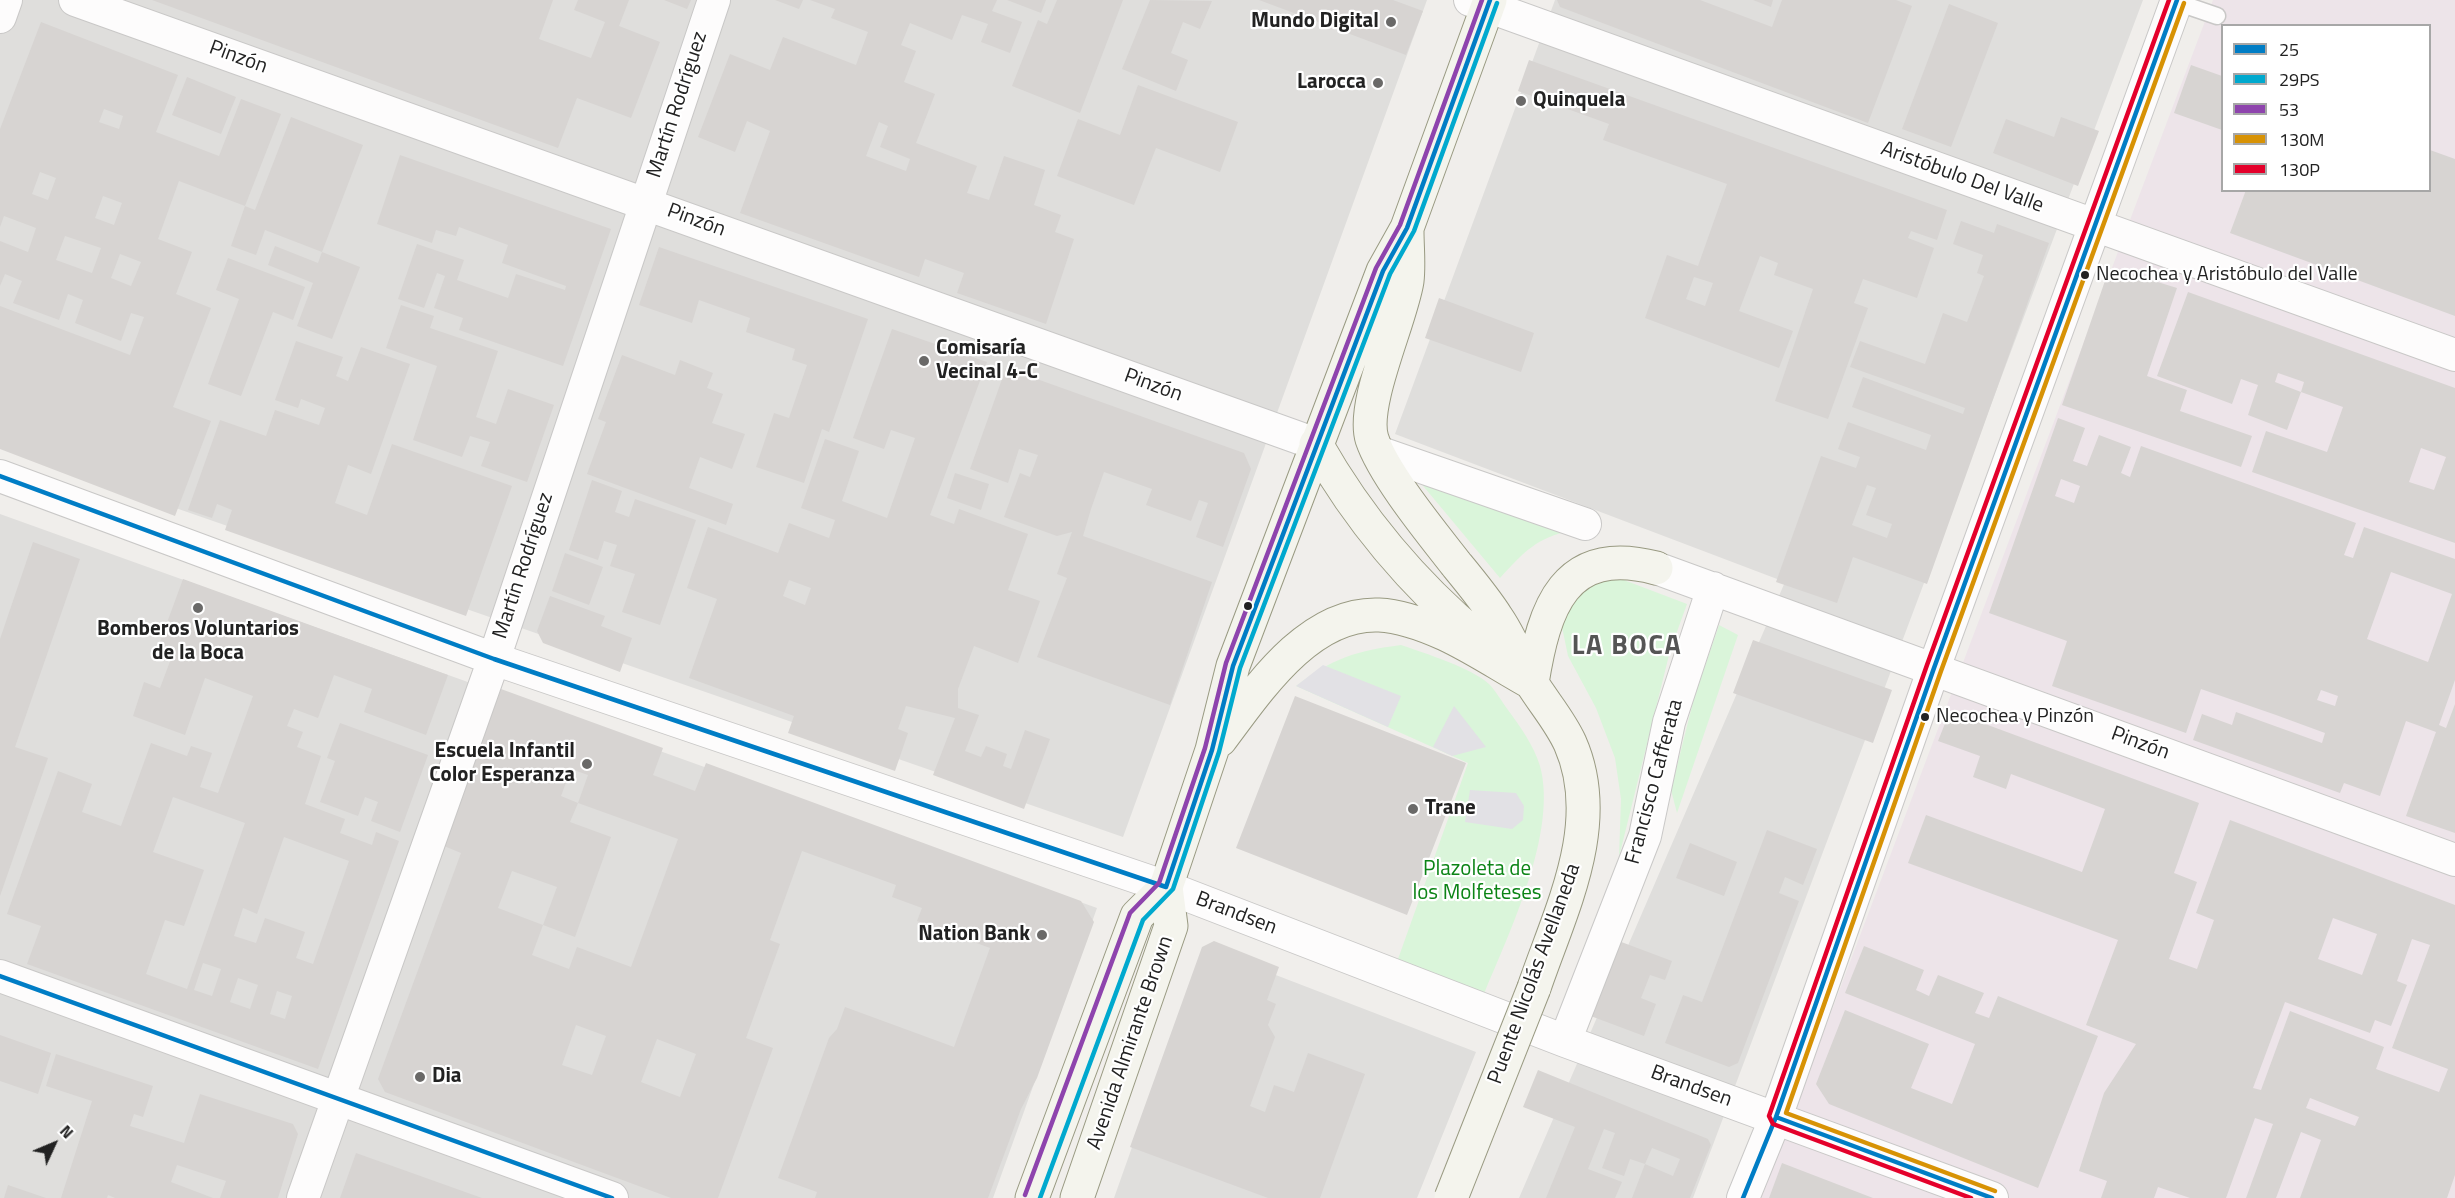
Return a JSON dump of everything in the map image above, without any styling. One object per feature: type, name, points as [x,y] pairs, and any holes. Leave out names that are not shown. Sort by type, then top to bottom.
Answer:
[{"type":"main road","name":"Avenida Almirante Brown","points":[[1077,1198],[1171,926],[1166,887],[1212,750],[1233,666],[1383,271],[1407,228],[1482,2]]},
{"type":"main road","name":"Avenida Almirante Brown","points":[[1378,452],[1370,425],[1377,390],[1407,280],[1407,228]]},
{"type":"main road","name":"Puente Nicolás Avellaneda","points":[[1316,444],[1335,479],[1375,536],[1414,580],[1456,620],[1532,683]]},
{"type":"main road","name":"Puente Nicolás Avellaneda","points":[[1378,452],[1414,507],[1498,618],[1532,683],[1556,716],[1576,757],[1581,778],[1584,817],[1581,843],[1572,877],[1534,988],[1450,1198]]},
{"type":"main road","points":[[1212,750],[1252,697],[1298,649],[1326,629],[1360,617],[1377,615],[1395,617],[1445,634],[1532,683],[1546,619],[1557,595],[1571,579],[1596,566],[1608,564],[1633,563],[1656,568]]},
{"type":"main road","name":"Avenida Almirante Brown","points":[[1032,1198],[1137,916],[1166,887]]},
{"type":"street","points":[[0,17],[6,0]]},
{"type":"street","name":"Pinzón","points":[[75,0],[1316,444]]},
{"type":"street","name":"Martín Rodríguez","points":[[303,1198],[494,659],[714,0]]},
{"type":"street","points":[[1743,1198],[1776,1117],[1934,668],[2177,1]]},
{"type":"street","name":"Aristóbulo Del Valle","points":[[1482,2],[2455,355]]},
{"type":"street","points":[[1378,452],[1585,524]]},
{"type":"street","name":"Brandsen","points":[[0,476],[494,659],[1166,887],[1565,1041],[1992,1198]]},
{"type":"street","name":"Pinzón","points":[[1656,568],[2455,860]]},
{"type":"street","name":"Francisco Cafferata","points":[[1565,1041],[1645,836],[1669,722],[1713,588]]},
{"type":"street","points":[[0,976],[339,1097],[612,1198]]},
{"type":"lane","points":[[2177,1],[2217,16]]},
{"type":"shaded area","points":[[0,0],[1427,0],[1123,837],[0,447]]},
{"type":"shaded area","points":[[1555,0],[2143,0],[1693,1198],[1519,1198],[1785,582],[1395,434]]},
{"type":"shaded area","points":[[2213,0],[2455,0],[2455,1198],[1761,1198]]},
{"type":"shaded area","points":[[0,514],[1097,908],[993,1198],[0,1198]]},
{"type":"shaded area","points":[[1323,665],[1401,696],[1388,727],[1296,686]]},
{"type":"shaded area","points":[[1454,706],[1486,747],[1452,756],[1433,747]]},
{"type":"shaded area","points":[[1470,790],[1516,793],[1524,806],[1523,820],[1512,829],[1465,822]]},
{"type":"shaded area","points":[[1203,947],[1476,1052],[1417,1198],[1114,1198]]},
{"type":"green space","points":[[1419,481],[1573,530],[1550,537],[1532,547],[1500,578]]},
{"type":"green space","points":[[1616,577],[1687,604],[1670,651],[1619,857],[1621,799],[1615,758],[1596,708],[1568,656],[1562,627],[1571,603],[1594,582]]},
{"type":"green space","points":[[1719,625],[1738,635],[1677,813],[1671,790],[1694,698]]},
{"type":"green space","name":"Plazoleta de los Molfeteses","points":[[1401,645],[1460,667],[1489,684],[1526,736],[1540,766],[1544,792],[1537,851],[1517,912],[1484,994],[1398,959],[1468,763],[1296,686],[1309,676],[1346,657]]},
{"type":"building","points":[[152,0],[553,0],[539,39],[591,58],[605,22],[574,10],[578,0],[629,0],[619,26],[660,42],[631,118],[577,98],[558,148]]},
{"type":"building","points":[[664,0],[691,0],[687,9]]},
{"type":"building","points":[[775,0],[803,0],[799,9]]},
{"type":"building","points":[[810,0],[997,0],[992,11],[1022,22],[1010,53],[981,42],[988,24],[962,15],[952,40],[910,23],[901,45],[916,51],[904,82],[935,94],[916,143],[977,166],[967,193],[989,200],[1004,156],[1045,170],[1034,205],[1061,215],[1055,232],[1074,239],[1046,324],[957,293],[964,273],[925,259],[919,277],[740,213],[770,131],[747,121],[735,152],[698,137],[730,54],[770,70],[783,37],[856,65],[868,32],[831,18],[835,9]],"holes":[[[879,122],[888,126],[880,147],[910,159],[906,171],[866,156]]]},
{"type":"building","points":[[1007,0],[1046,0],[1041,13]]},
{"type":"building","points":[[1057,0],[1123,0],[1080,113],[1012,86],[1038,20],[1047,24]]},
{"type":"building","points":[[1150,0],[1212,1],[1200,29],[1183,22],[1171,53],[1188,60],[1176,91],[1122,69]]},
{"type":"building","points":[[1259,0],[1393,0],[1423,11],[1406,55]]},
{"type":"building","points":[[1557,0],[1700,0],[1772,27],[1782,0],[1896,0],[1912,6],[1868,123],[1560,7]]},
{"type":"building","points":[[1753,0],[1773,0],[1771,7]]},
{"type":"building","points":[[1949,4],[1998,23],[1951,147],[1902,129]]},
{"type":"building","points":[[41,22],[178,75],[156,132],[219,156],[241,99],[281,114],[245,206],[179,181],[158,239],[192,252],[176,294],[211,308],[173,407],[211,421],[175,516],[0,449],[0,306],[130,355],[144,317],[131,313],[121,341],[75,323],[83,300],[68,294],[59,320],[13,303],[22,281],[5,274],[0,286],[0,241],[28,252],[36,228],[4,216],[0,227],[0,129]],"holes":[[[104,109],[123,116],[119,129],[99,122]],[[40,172],[56,178],[48,200],[32,194]],[[103,196],[122,203],[114,225],[95,218]],[[65,236],[101,248],[92,273],[56,260]],[[120,254],[141,262],[131,286],[111,278]]]},
{"type":"building","points":[[1529,60],[1947,210],[1937,240],[1911,231],[1908,238],[1934,248],[1917,298],[1863,279],[1854,303],[1868,308],[1828,419],[1775,401],[1813,289],[1774,275],[1778,263],[1760,256],[1739,311],[1793,331],[1779,368],[1645,318],[1667,255],[1698,266],[1727,184],[1603,140],[1609,124],[1518,91]],"holes":[[[1694,277],[1713,283],[1705,306],[1686,299]]]},
{"type":"building","points":[[2191,65],[2221,76],[2221,130],[2174,113]]},
{"type":"building","points":[[187,77],[236,97],[221,134],[172,115]]},
{"type":"building","points":[[1138,85],[1238,122],[1220,172],[1156,148],[1134,205],[1057,176],[1078,119],[1120,135]]},
{"type":"building","points":[[291,117],[363,145],[322,252],[265,230],[256,255],[231,246],[245,206],[255,210]]},
{"type":"building","points":[[2061,117],[2099,131],[2078,186],[1993,153],[2006,119],[2054,137]]},
{"type":"building","points":[[2431,150],[2455,159],[2455,316],[2230,233],[2245,192],[2431,192]]},
{"type":"building","points":[[400,155],[611,229],[563,366],[459,330],[463,318],[434,308],[445,276],[437,273],[424,308],[398,299],[417,244],[464,260],[457,280],[508,298],[516,274],[565,290],[566,286],[502,263],[508,245],[459,227],[456,236],[436,230],[432,243],[377,224]]},
{"type":"building","points":[[1961,221],[1994,233],[1997,224],[2049,243],[1927,584],[1853,557],[1837,603],[1776,582],[1821,456],[1856,468],[1860,457],[1838,449],[1848,422],[1926,450],[1931,435],[1852,407],[1863,377],[1963,414],[1965,408],[1850,367],[1860,341],[1925,364],[1943,313],[1967,322],[1984,276],[1977,273],[1983,255],[1953,244]],"holes":[[[1867,485],[1876,488],[1866,515],[1892,524],[1887,538],[1852,525]]]},
{"type":"building","points":[[275,246],[318,263],[322,252],[360,267],[332,339],[297,326],[313,283],[268,265]]},
{"type":"building","points":[[659,247],[868,319],[829,432],[822,429],[804,483],[756,467],[774,413],[789,418],[807,365],[792,360],[795,349],[746,332],[750,318],[699,300],[692,323],[639,305]]},
{"type":"building","points":[[228,258],[305,287],[293,320],[273,312],[241,396],[208,384],[239,299],[216,290]]},
{"type":"building","points":[[2122,271],[2177,288],[2147,376],[2187,390],[2180,411],[2252,436],[2241,467],[2062,405],[2107,275]]},
{"type":"building","points":[[2188,292],[2455,388],[2455,543],[2252,472],[2266,431],[2327,452],[2343,407],[2301,392],[2287,430],[2248,415],[2258,385],[2241,379],[2232,404],[2157,376]],"holes":[[[2278,373],[2304,382],[2301,392],[2275,382]],[[2421,448],[2446,457],[2434,490],[2409,482]]]},
{"type":"building","points":[[1439,298],[1534,333],[1521,372],[1425,338]]},
{"type":"building","points":[[401,305],[434,316],[430,328],[498,351],[476,417],[496,424],[508,389],[554,405],[527,482],[481,466],[490,442],[470,436],[462,457],[413,440],[437,366],[386,348]]},
{"type":"building","points":[[892,329],[987,362],[930,515],[954,524],[959,509],[1028,534],[1008,590],[1040,601],[1018,663],[974,646],[958,689],[958,708],[979,715],[965,751],[981,757],[986,746],[1007,754],[1003,766],[1011,769],[1025,730],[1050,739],[1024,809],[933,775],[955,718],[906,706],[898,729],[908,733],[895,771],[788,733],[794,716],[689,678],[717,599],[687,588],[708,527],[778,553],[789,523],[829,538],[835,520],[801,508],[825,439],[859,451],[842,501],[887,518],[915,438],[891,430],[884,449],[853,438]],"holes":[[[789,580],[811,588],[805,605],[783,596]]]},
{"type":"building","points":[[296,341],[343,357],[336,376],[348,381],[361,347],[410,364],[371,474],[348,465],[335,503],[367,515],[392,444],[512,486],[466,616],[225,530],[232,510],[217,504],[212,518],[188,510],[220,420],[266,436],[275,410],[319,425],[325,408],[301,399],[298,408],[275,400]]},
{"type":"building","points":[[622,355],[675,375],[680,360],[713,373],[707,388],[723,394],[712,423],[745,434],[732,469],[700,457],[689,488],[733,504],[726,525],[587,474],[606,422],[598,419]]},
{"type":"building","points":[[1006,368],[1244,453],[1251,469],[1223,547],[1196,537],[1208,503],[1199,500],[1191,521],[1146,505],[1152,489],[1104,472],[1083,536],[1212,582],[1170,705],[1037,657],[1067,578],[1057,574],[1072,532],[1057,536],[1004,517],[1020,473],[1030,477],[1038,455],[1019,449],[1008,483],[970,469]]},
{"type":"building","points":[[2058,418],[2085,428],[2073,461],[2087,466],[2099,435],[2131,447],[2121,473],[2130,477],[2141,446],[2356,523],[2344,555],[2353,558],[2364,527],[2455,559],[2455,680],[2439,725],[2446,728],[2455,704],[2455,833],[2406,816],[2436,732],[2406,721],[2380,796],[2344,783],[2340,793],[2193,740],[2202,714],[2232,725],[2236,712],[2322,743],[2325,733],[2201,689],[2186,733],[2052,686],[2067,641],[1989,613]],"holes":[[[2061,479],[2080,486],[2074,503],[2055,496]],[[2391,572],[2452,594],[2428,662],[2367,639]],[[2321,690],[2338,696],[2335,706],[2317,700]]]},
{"type":"building","points":[[955,473],[989,484],[981,510],[947,498]]},
{"type":"building","points":[[592,480],[622,491],[615,512],[629,517],[635,499],[696,520],[660,625],[622,612],[635,574],[610,566],[617,545],[604,541],[598,560],[569,550]]},
{"type":"building","points":[[33,542],[80,559],[15,747],[48,758],[0,896],[0,639]]},
{"type":"building","points":[[565,553],[603,567],[589,605],[552,591]]},
{"type":"building","points":[[183,579],[448,675],[426,735],[364,712],[372,689],[334,675],[318,718],[294,709],[287,726],[303,732],[297,747],[321,756],[305,804],[345,819],[340,833],[372,845],[376,832],[399,841],[318,1069],[27,964],[41,926],[7,914],[58,771],[92,784],[82,812],[121,826],[151,743],[187,756],[191,746],[212,753],[200,787],[218,793],[253,696],[205,678],[185,735],[133,716],[144,682],[160,688],[172,656],[157,650]],"holes":[[[173,797],[245,823],[187,989],[146,974],[165,920],[184,926],[204,870],[153,852]],[[284,837],[349,861],[313,964],[296,958],[305,932],[265,918],[256,943],[234,936],[243,908],[257,914]],[[203,963],[221,969],[212,996],[194,990]],[[238,978],[258,985],[250,1009],[230,1002]],[[277,991],[292,996],[285,1019],[270,1014]]]},
{"type":"building","points":[[550,596],[605,616],[601,626],[632,638],[620,672],[543,643],[537,631]]},
{"type":"building","points":[[1753,640],[1892,690],[1873,743],[1733,693]]},
{"type":"building","points":[[501,689],[663,748],[653,775],[695,791],[706,763],[1081,901],[1094,922],[1037,1078],[1021,1109],[988,1198],[815,1198],[817,1192],[778,1178],[829,1038],[837,1029],[845,1007],[954,1047],[990,948],[917,921],[922,908],[892,897],[896,885],[802,851],[770,940],[780,944],[746,1038],[773,1048],[718,1198],[671,1198],[385,1092],[378,1079],[461,853],[444,846]],"holes":[[[571,769],[588,775],[578,803],[561,796]],[[578,803],[678,839],[631,967],[577,947],[569,969],[532,955],[543,925],[575,937],[611,837],[570,822]],[[512,871],[557,887],[543,925],[498,908]],[[576,1025],[606,1036],[592,1075],[562,1065]],[[657,1039],[696,1054],[680,1097],[641,1082]]]},
{"type":"building","name":"Trane","points":[[1295,696],[1466,763],[1407,915],[1236,848]]},
{"type":"building","points":[[1950,711],[2199,803],[2174,873],[2197,882],[2169,959],[2197,969],[2214,920],[2196,913],[2230,820],[2455,905],[2455,1175],[2447,1198],[2300,1198],[2321,1140],[2301,1132],[2276,1198],[2246,1198],[2273,1124],[2255,1118],[2226,1198],[2190,1198],[2158,1187],[2154,1198],[2101,1198],[2107,1181],[2079,1171],[2104,1093],[2136,1044],[2086,1025],[2118,940],[1908,863],[1926,815],[2082,872],[2105,809],[2011,774],[2006,789],[1973,777],[1980,756],[1938,741]],"holes":[[[2333,918],[2377,934],[2362,975],[2318,959]],[[2412,939],[2430,945],[2392,1048],[2448,1069],[2439,1092],[2376,1069],[2384,1047],[2290,1011],[2261,1090],[2253,1088],[2285,1002],[2370,1033],[2375,1020],[2391,1026],[2407,985],[2397,981]],[[2310,1098],[2359,1117],[2355,1126],[2306,1108]]]},
{"type":"building","points":[[340,723],[428,755],[400,832],[371,821],[378,802],[365,797],[358,816],[320,802],[335,761],[327,758]]},
{"type":"building","points":[[1767,830],[1817,849],[1803,885],[1785,877],[1779,893],[1799,901],[1738,1063],[1729,1067],[1665,1043],[1683,995],[1702,1002]]},
{"type":"building","points":[[1690,843],[1737,862],[1724,896],[1676,878]]},
{"type":"building","points":[[1616,940],[1672,961],[1665,980],[1650,975],[1641,998],[1656,1004],[1644,1036],[1588,1015]]},
{"type":"building","points":[[1214,941],[1279,967],[1267,1000],[1276,1004],[1268,1025],[1275,1037],[1250,1106],[1265,1112],[1274,1085],[1294,1092],[1308,1053],[1365,1074],[1320,1198],[1268,1198],[1130,1147],[1202,947]]},
{"type":"building","points":[[1864,946],[1924,970],[1916,990],[1929,996],[1938,975],[1984,993],[1975,1013],[1989,1018],[1998,996],[2098,1036],[2038,1188],[1829,1104],[1816,1084],[1845,1010],[1929,1044],[1911,1088],[1952,1104],[1975,1044],[1845,993]]},
{"type":"building","points":[[0,1035],[51,1053],[38,1094],[0,1081]]},
{"type":"building","points":[[56,1054],[153,1086],[143,1117],[134,1114],[130,1126],[184,1143],[200,1094],[293,1124],[298,1134],[278,1198],[220,1198],[226,1181],[177,1165],[171,1182],[213,1198],[115,1198],[108,1195],[107,1198],[61,1198],[92,1101],[46,1086]]},
{"type":"building","points":[[1538,1070],[1708,1139],[1711,1145],[1690,1198],[1632,1198],[1645,1164],[1630,1159],[1624,1176],[1602,1168],[1615,1133],[1604,1129],[1588,1169],[1622,1182],[1615,1198],[1546,1198],[1575,1127],[1523,1107]],"holes":[[[1652,1148],[1680,1159],[1673,1176],[1645,1164]]]},
{"type":"building","points":[[356,1153],[482,1198],[340,1198]]},
{"type":"building","points":[[1782,1163],[1873,1198],[1769,1198]]},
{"type":"building","points":[[8,1185],[46,1198],[4,1198]]},
{"type":"transit line","name":"53","points":[[1025,1195],[1130,913],[1159,883],[1205,748],[1226,663],[1376,268],[1400,225],[1482,0]]},
{"type":"transit line","name":"25","points":[[0,476],[494,659],[1166,887],[1212,750],[1233,666],[1383,271],[1407,228],[1490,0]]},
{"type":"transit line","name":"130P","points":[[1971,1198],[1773,1124],[1769,1116],[1927,665],[2169,0]]},
{"type":"transit line","name":"25","points":[[1743,1198],[1776,1117],[1934,668],[2177,0]]},
{"type":"transit line","name":"29PS","points":[[1040,1198],[1143,920],[1173,889],[1219,752],[1240,668],[1390,274],[1414,231],[1497,3]]},
{"type":"transit line","name":"130M","points":[[1995,1191],[1786,1113],[1941,671],[2184,3]]},
{"type":"transit line","name":"25","points":[[0,976],[612,1198]]},
{"type":"transit line","name":"25","points":[[1776,1117],[1992,1198]]},
{"type":"place","name":"Mundo Digital","points":[[1391,22]]},
{"type":"place","name":"Larocca","points":[[1378,83]]},
{"type":"place","name":"Quinquela","points":[[1521,101]]},
{"type":"place","name":"Necochea y Aristóbulo del Valle","points":[[2085,275]]},
{"type":"place","name":"Comisaría Vecinal 4-C","points":[[924,361]]},
{"type":"place","name":"Bomberos Voluntarios de la Boca","points":[[198,608]]},
{"type":"place","name":"Necochea y Pinzón","points":[[1925,717]]},
{"type":"place","name":"Escuela Infantil Color Esperanza","points":[[587,764]]},
{"type":"place","name":"Trane","points":[[1413,809]]},
{"type":"place","name":"Nation Bank","points":[[1042,935]]},
{"type":"place","name":"Dia","points":[[420,1077]]},
{"type":"district","name":"LA BOCA","points":[[1627,647]]}]
